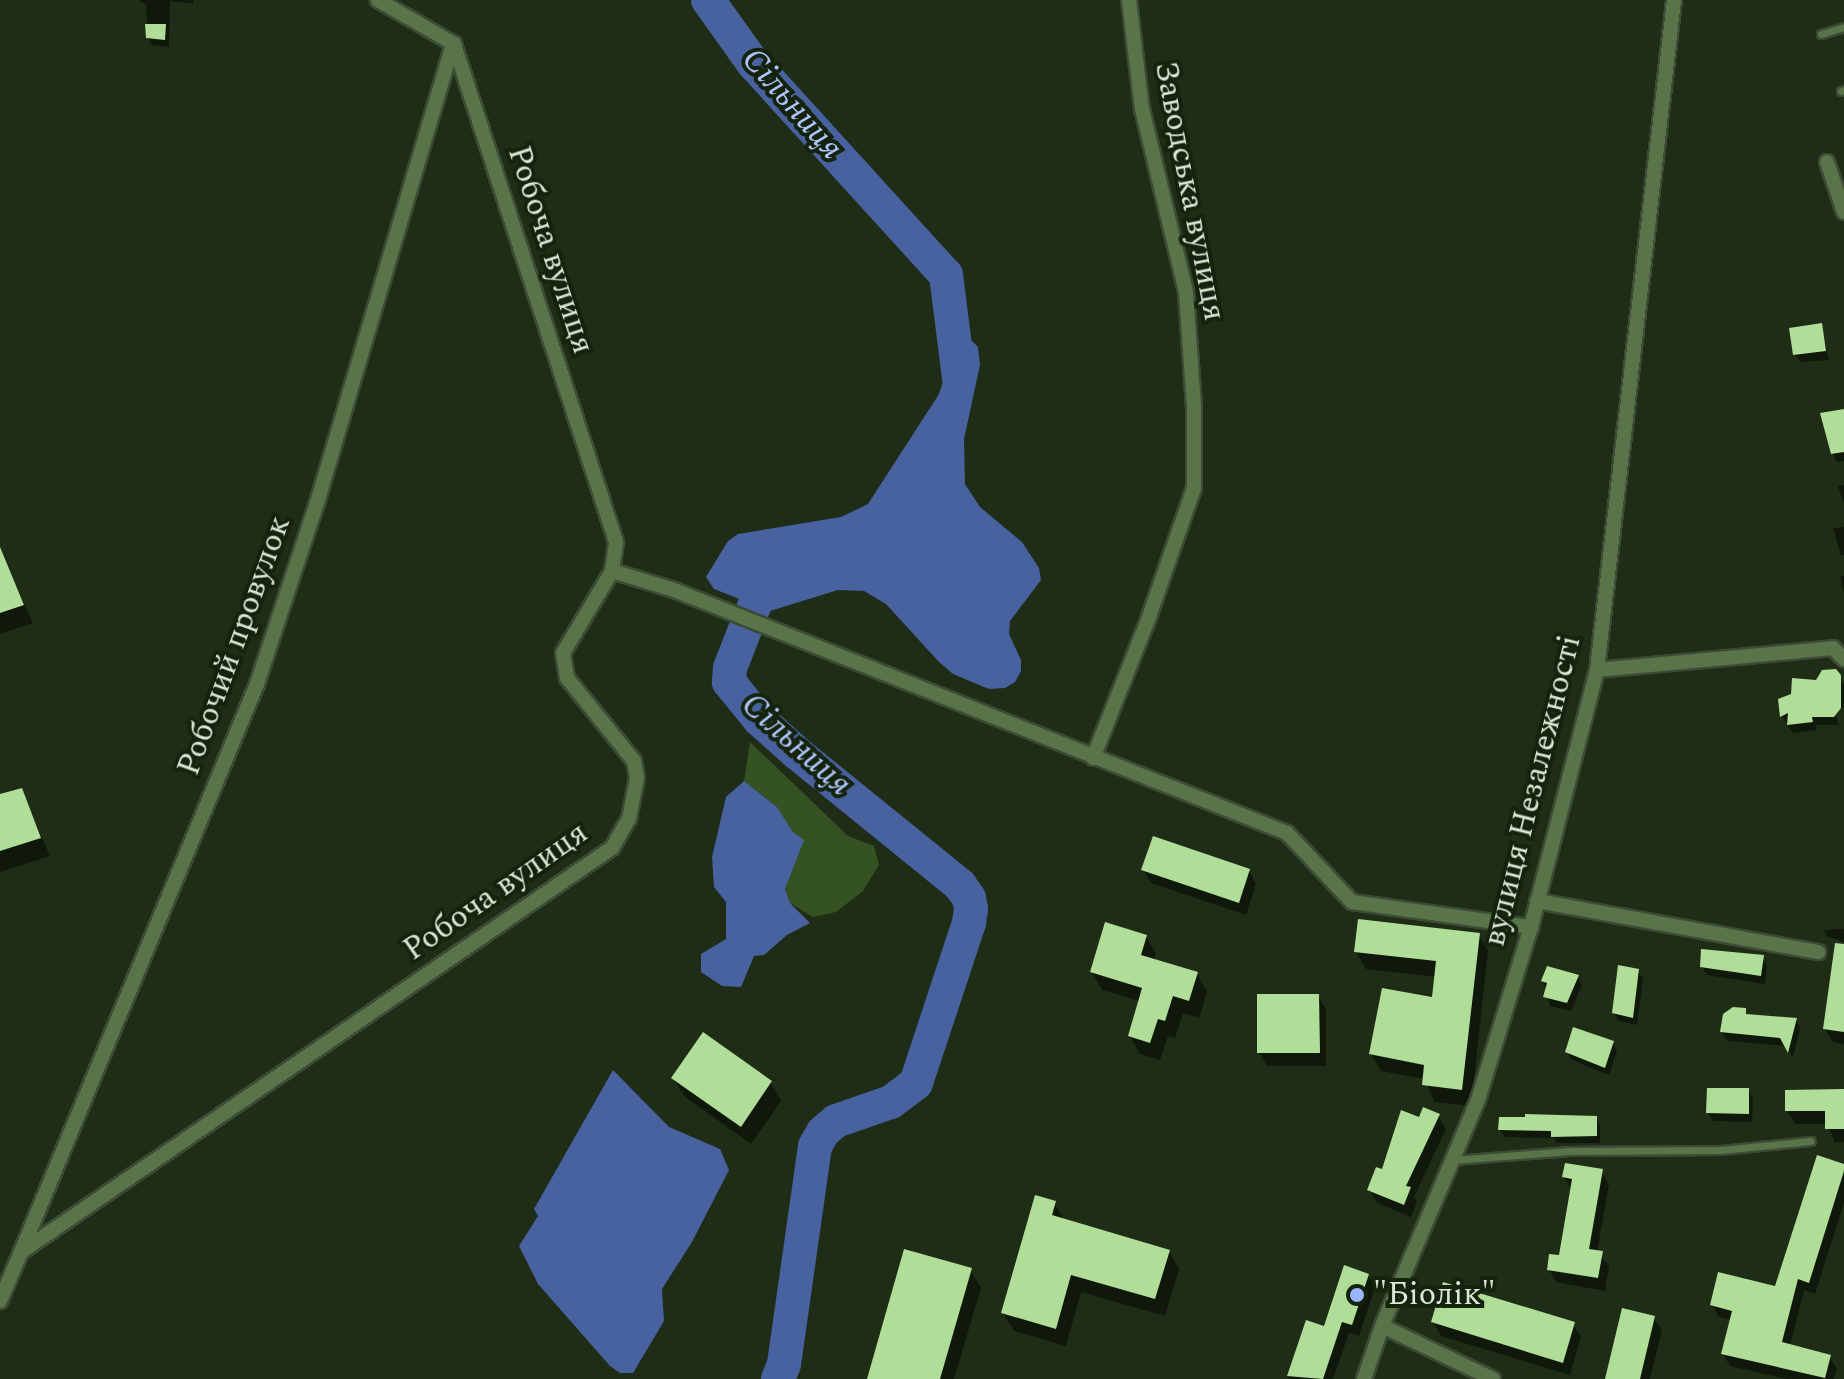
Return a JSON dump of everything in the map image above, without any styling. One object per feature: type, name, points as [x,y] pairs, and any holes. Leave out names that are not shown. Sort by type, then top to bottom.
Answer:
[{"type":"street","points":[[378,0],[454,44]]},
{"type":"street","name":"Заводська вулиця","points":[[1093,758],[1149,617],[1194,488],[1194,407],[1186,292],[1142,109],[1129,0]]},
{"type":"street","name":"вулиця Незалежності","points":[[1364,1379],[1382,1326],[1478,1100],[1531,927],[1597,670],[1674,0]]},
{"type":"street","name":"Робоча вулиця","points":[[21,1252],[612,848],[629,819],[637,778],[634,761],[567,678],[563,653],[612,571],[616,542],[454,44]]},
{"type":"street","name":"Робочий провулок","points":[[21,1252],[257,684],[317,503],[454,44]]},
{"type":"street","points":[[1827,162],[1844,212]]},
{"type":"street","points":[[612,571],[674,590],[770,627],[1287,833],[1352,902],[1531,927]]},
{"type":"street","points":[[1597,670],[1833,648],[1844,659]]},
{"type":"street","points":[[1537,901],[1818,952]]},
{"type":"street","points":[[0,1301],[21,1252]]},
{"type":"street","points":[[1382,1326],[1493,1379]]},
{"type":"lane","points":[[1821,34],[1844,27]]},
{"type":"lane","points":[[1450,1160],[1570,1151],[1721,1150],[1811,1141]]},
{"type":"green space","points":[[750,742],[848,836],[874,846],[879,865],[863,891],[836,912],[813,917],[790,903],[785,889],[803,840],[793,833],[777,807],[744,781]]},
{"type":"water","points":[[962,331],[978,347],[980,365],[964,439],[965,484],[980,507],[1022,542],[1039,568],[1041,580],[1010,621],[1009,634],[1021,660],[1021,671],[1015,682],[1005,688],[989,689],[953,674],[886,604],[864,591],[838,590],[770,611],[714,589],[706,577],[728,541],[738,534],[841,517],[868,504],[939,394],[948,366],[947,339],[950,333]]},
{"type":"water","points":[[744,781],[777,807],[793,832],[804,840],[785,889],[790,903],[810,923],[787,935],[764,955],[754,956],[741,987],[722,986],[701,972],[701,954],[726,939],[726,902],[714,887],[712,857],[726,797]]},
{"type":"water","points":[[613,1070],[669,1127],[720,1149],[729,1170],[692,1242],[662,1289],[664,1321],[633,1373],[620,1373],[610,1366],[538,1284],[519,1246],[538,1216],[534,1209]]},
{"type":"building","points":[[145,24],[166,24],[165,40],[146,38]]},
{"type":"building","points":[[1822,323],[1826,351],[1793,355],[1789,328]]},
{"type":"building","points":[[1844,409],[1844,452],[1831,454],[1820,413]]},
{"type":"building","points":[[0,547],[24,605],[0,613]]},
{"type":"building","points":[[1836,669],[1841,675],[1841,708],[1834,717],[1812,717],[1813,722],[1787,725],[1788,713],[1780,717],[1778,699],[1791,694],[1792,678],[1816,680],[1822,670]]},
{"type":"building","points":[[22,788],[41,838],[0,851],[0,794]]},
{"type":"building","points":[[1153,836],[1250,869],[1239,903],[1141,870]]},
{"type":"building","points":[[1358,919],[1480,933],[1462,1090],[1422,1085],[1424,1065],[1369,1054],[1382,988],[1432,997],[1436,961],[1354,952]]},
{"type":"building","points":[[1105,922],[1147,935],[1141,955],[1198,972],[1189,1001],[1173,996],[1165,1021],[1158,1019],[1150,1043],[1128,1036],[1142,988],[1090,972]]},
{"type":"building","points":[[1835,943],[1844,944],[1844,1032],[1823,1029]]},
{"type":"building","points":[[1701,949],[1764,955],[1761,976],[1700,967]]},
{"type":"building","points":[[1618,965],[1639,969],[1633,1018],[1612,1013]]},
{"type":"building","points":[[1547,966],[1579,975],[1567,1003],[1543,997],[1547,983],[1541,981]]},
{"type":"building","points":[[1257,994],[1319,994],[1320,1053],[1257,1053]]},
{"type":"building","points":[[1733,1007],[1746,1008],[1746,1014],[1797,1018],[1788,1053],[1780,1038],[1720,1032],[1723,1014]]},
{"type":"building","points":[[1573,1027],[1614,1041],[1605,1068],[1565,1052]]},
{"type":"building","points":[[703,1032],[772,1081],[741,1127],[671,1078]]},
{"type":"building","points":[[1707,1088],[1749,1088],[1749,1114],[1706,1113]]},
{"type":"building","points":[[1844,1089],[1844,1129],[1825,1129],[1825,1111],[1785,1111],[1785,1090]]},
{"type":"building","points":[[1423,1107],[1440,1114],[1406,1186],[1411,1187],[1404,1205],[1367,1190],[1376,1167],[1382,1169],[1401,1110],[1419,1117]]},
{"type":"building","points":[[1525,1114],[1597,1116],[1597,1136],[1551,1137],[1551,1131],[1498,1130],[1499,1117],[1525,1117]]},
{"type":"building","points":[[1817,1155],[1844,1164],[1844,1171],[1809,1283],[1798,1279],[1782,1342],[1831,1355],[1825,1378],[1721,1354],[1732,1311],[1710,1305],[1718,1272],[1775,1286]]},
{"type":"building","points":[[1565,1163],[1603,1169],[1589,1249],[1603,1251],[1598,1278],[1547,1270],[1549,1254],[1559,1255],[1572,1179],[1562,1177]]},
{"type":"building","points":[[1035,1195],[1056,1201],[1052,1215],[1170,1250],[1155,1299],[1071,1275],[1056,1329],[1001,1313]]},
{"type":"building","points":[[904,1249],[972,1268],[940,1379],[867,1379]]},
{"type":"building","points":[[1344,1265],[1369,1274],[1352,1325],[1342,1322],[1323,1379],[1287,1376],[1306,1320],[1324,1326]]},
{"type":"building","points":[[1443,1282],[1575,1322],[1563,1363],[1431,1322]]},
{"type":"building","points":[[1622,1308],[1655,1316],[1640,1379],[1605,1379]]},
{"type":"waterway","name":"Сільниця","points":[[708,0],[753,63],[946,275],[959,378]]},
{"type":"waterway","name":"Сільниця","points":[[778,1379],[784,1364],[815,1146],[823,1132],[836,1121],[891,1102],[916,1083],[971,909],[969,898],[960,885],[797,753],[759,719],[729,682],[730,668],[762,586],[780,571]]},
{"type":"place","name":"\"Біолік\"","points":[[1357,1295]]}]
